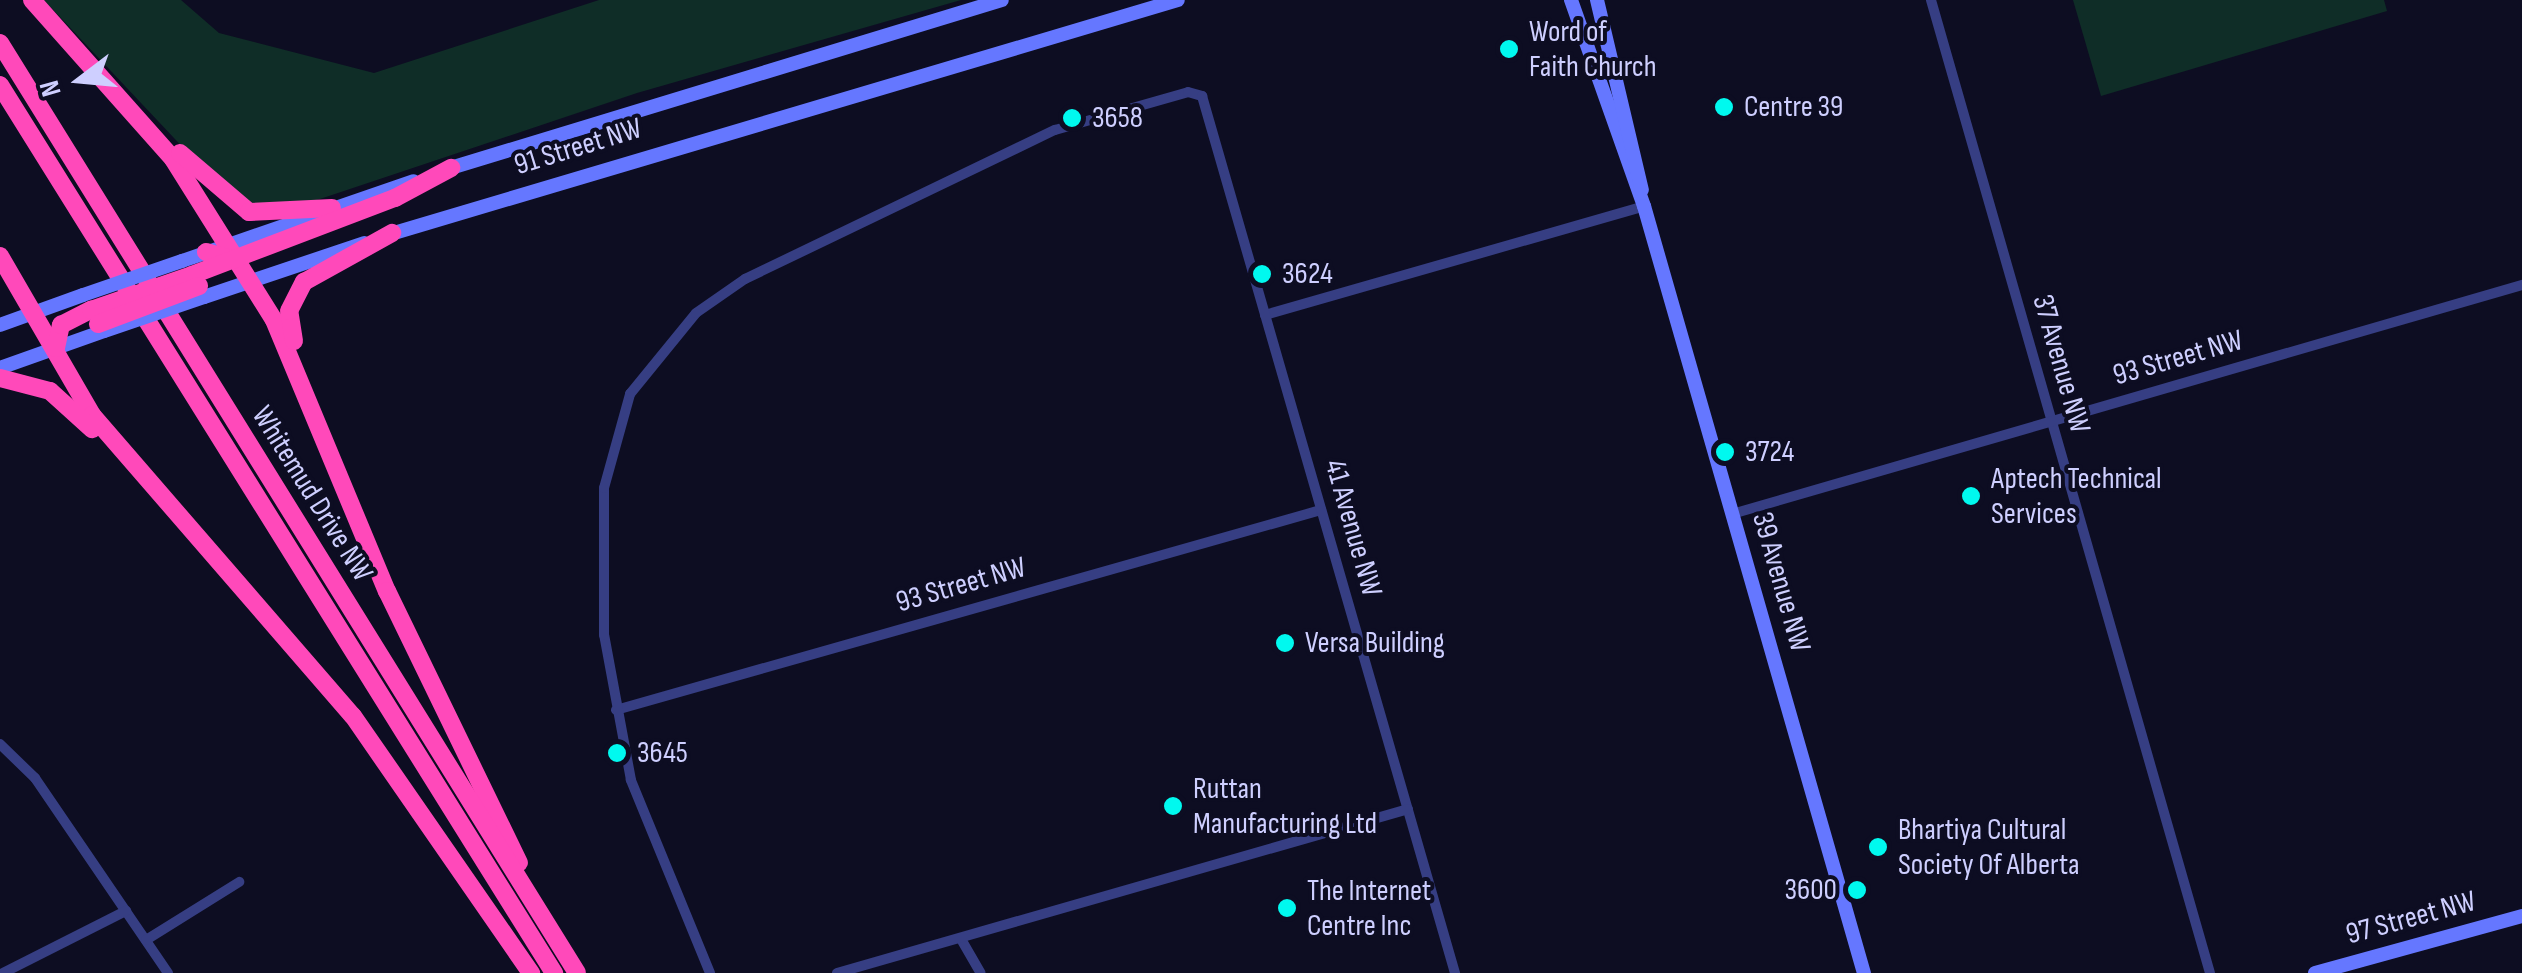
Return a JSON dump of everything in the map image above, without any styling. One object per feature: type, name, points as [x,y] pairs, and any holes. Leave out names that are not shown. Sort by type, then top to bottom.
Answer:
[{"type":"highway","points":[[32,0],[122,97],[241,208],[332,208]]},
{"type":"highway","name":"Whitemud Drive NW","points":[[0,44],[577,973]]},
{"type":"highway","name":"Whitemud Drive NW","points":[[0,85],[554,973]]},
{"type":"highway","points":[[122,97],[250,281],[306,385]]},
{"type":"highway","points":[[56,348],[61,325],[93,320],[194,280],[231,252],[450,168]]},
{"type":"highway","points":[[392,233],[320,270],[294,295],[289,323],[306,385],[387,591],[536,906]]},
{"type":"highway","points":[[206,252],[231,252]]},
{"type":"highway","points":[[0,256],[100,425],[352,716],[531,973]]},
{"type":"highway","points":[[0,378],[50,390],[198,538]]},
{"type":"main road","name":"91 Street NW","points":[[231,252],[332,208],[450,168],[1002,0]]},
{"type":"main road","name":"91 Street NW","points":[[194,280],[250,281],[392,233],[1178,0]]},
{"type":"main road","name":"39 Avenue NW","points":[[1571,0],[1644,206],[1864,973]]},
{"type":"main road","name":"39 Avenue NW","points":[[1597,0],[1638,150],[1644,206]]},
{"type":"main road","points":[[194,280],[206,252]]},
{"type":"main road","points":[[0,325],[31,314],[93,320]]},
{"type":"main road","points":[[0,368],[56,348],[93,320]]},
{"type":"main road","name":"97 Street NW","points":[[2315,973],[2522,916]]},
{"type":"street","name":"37 Avenue NW","points":[[1930,0],[2210,973]]},
{"type":"street","name":"41 Avenue NW","points":[[616,710],[601,566],[615,436],[662,349],[745,279],[1054,130],[1188,92],[1202,96],[1455,973]]},
{"type":"street","points":[[1266,316],[1644,206]]},
{"type":"street","name":"93 Street NW","points":[[1732,514],[2522,286]]},
{"type":"street","name":"93 Street NW","points":[[616,710],[1321,510]]},
{"type":"street","points":[[616,710],[634,790],[710,973]]},
{"type":"street","points":[[0,744],[30,772],[168,973]]},
{"type":"street","points":[[837,973],[1408,809]]},
{"type":"street","points":[[146,940],[238,882]]},
{"type":"street","points":[[4,973],[126,911]]},
{"type":"street","points":[[961,938],[981,973]]},
{"type":"green space","points":[[44,0],[181,0],[219,33],[374,73],[599,0],[961,0],[637,93],[299,206],[257,208],[222,189]]},
{"type":"green space","points":[[2073,0],[2384,0],[2387,11],[2101,96]]},
{"type":"place","name":"Word of Faith Church","points":[[1509,49]]},
{"type":"place","name":"Centre 39","points":[[1724,107]]},
{"type":"place","name":"3658","points":[[1072,118]]},
{"type":"place","name":"3624","points":[[1262,274]]},
{"type":"place","name":"3724","points":[[1725,452]]},
{"type":"place","name":"Aptech Technical Services","points":[[1971,496]]},
{"type":"place","name":"Versa Building","points":[[1285,643]]},
{"type":"place","name":"3645","points":[[617,753]]},
{"type":"place","name":"Ruttan Manufacturing Ltd","points":[[1173,806]]},
{"type":"place","name":"Bhartiya Cultural Society Of Alberta","points":[[1878,847]]},
{"type":"place","name":"3600","points":[[1857,890]]},
{"type":"place","name":"The Internet Centre Inc","points":[[1287,908]]}]
